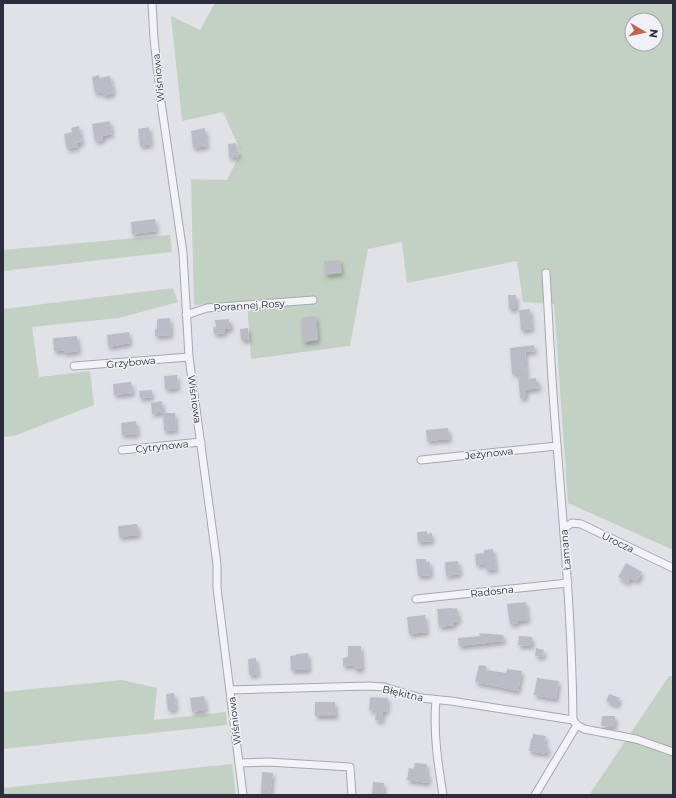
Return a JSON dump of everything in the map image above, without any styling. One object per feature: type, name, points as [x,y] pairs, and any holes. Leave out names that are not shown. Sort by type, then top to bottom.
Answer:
[{"type":"street","name":"Wiśniowa","points":[[152,3],[154,40],[161,102],[182,253],[189,357],[217,564],[217,588],[243,795]]},
{"type":"street","name":"Łamana","points":[[546,273],[557,446],[568,583],[575,723]]},
{"type":"street","name":"Porannej Rosy","points":[[186,315],[207,308],[313,300]]},
{"type":"street","name":"Grzybowa","points":[[74,366],[189,357]]},
{"type":"street","name":"Cytrynowa","points":[[122,450],[201,442]]},
{"type":"street","name":"Jeżynowa","points":[[421,460],[557,446]]},
{"type":"street","name":"Urocza","points":[[564,528],[572,522],[581,524],[673,568]]},
{"type":"street","name":"Radosna","points":[[416,599],[568,583]]},
{"type":"street","name":"Błękitna","points":[[230,690],[368,686],[384,687],[421,698],[451,701],[575,723]]},
{"type":"street","points":[[436,700],[436,746],[443,795]]},
{"type":"street","points":[[535,795],[575,723],[588,730],[636,739],[673,752]]},
{"type":"street","points":[[239,763],[268,762],[350,767],[352,795]]},
{"type":"green space","points":[[215,3],[673,3],[673,550],[568,503],[554,304],[523,302],[517,261],[407,283],[402,242],[368,249],[350,346],[251,359],[247,301],[194,305],[191,179],[227,180],[241,152],[223,112],[182,121],[171,16],[200,30]]},
{"type":"green space","points":[[170,235],[172,252],[3,271],[3,250]]},
{"type":"green space","points":[[173,288],[178,302],[119,318],[32,327],[39,377],[90,371],[94,405],[14,436],[3,437],[3,309]]},
{"type":"green space","points":[[669,676],[673,676],[673,795],[589,795]]},
{"type":"green space","points":[[122,680],[157,688],[154,720],[226,712],[227,725],[3,749],[3,692]]},
{"type":"green space","points":[[232,764],[236,795],[3,795],[3,788]]},
{"type":"building","points":[[99,75],[100,78],[110,76],[114,93],[103,96],[103,92],[95,93],[92,77]]},
{"type":"building","points":[[110,121],[112,134],[103,136],[103,140],[95,141],[92,124]]},
{"type":"building","points":[[79,126],[82,143],[77,143],[78,147],[67,149],[64,134],[72,132],[71,128]]},
{"type":"building","points":[[149,127],[151,144],[140,146],[138,129]]},
{"type":"building","points":[[205,128],[207,146],[193,148],[191,131]]},
{"type":"building","points":[[236,143],[238,156],[229,158],[228,144]]},
{"type":"building","points":[[155,219],[157,231],[132,234],[131,222]]},
{"type":"building","points":[[340,260],[342,273],[325,275],[324,261]]},
{"type":"building","points":[[508,295],[516,295],[516,309],[509,309]]},
{"type":"building","points":[[530,309],[532,329],[521,330],[519,310]]},
{"type":"building","points":[[316,316],[318,340],[303,342],[301,318]]},
{"type":"building","points":[[170,318],[171,335],[155,336],[157,319]]},
{"type":"building","points":[[229,319],[229,323],[231,322],[231,329],[225,329],[225,333],[214,334],[213,327],[216,327],[215,320]]},
{"type":"building","points":[[248,328],[249,340],[241,340],[240,329]]},
{"type":"building","points":[[129,332],[130,343],[108,347],[107,335]]},
{"type":"building","points":[[77,336],[79,351],[64,353],[64,351],[54,351],[53,338]]},
{"type":"building","points":[[534,345],[535,351],[525,352],[527,379],[536,378],[536,382],[539,382],[539,388],[526,390],[526,398],[520,398],[518,374],[512,374],[510,348]]},
{"type":"building","points":[[177,375],[178,388],[165,389],[164,376]]},
{"type":"building","points":[[131,382],[133,393],[114,395],[113,384]]},
{"type":"building","points":[[152,390],[152,397],[140,398],[139,391]]},
{"type":"building","points":[[162,401],[163,412],[152,414],[151,403]]},
{"type":"building","points":[[163,413],[175,413],[176,430],[164,431]]},
{"type":"building","points":[[136,421],[138,434],[122,435],[121,423]]},
{"type":"building","points":[[448,428],[450,439],[427,441],[426,430]]},
{"type":"building","points":[[137,524],[139,535],[119,537],[118,526]]},
{"type":"building","points":[[427,531],[427,534],[432,533],[432,541],[418,542],[417,532]]},
{"type":"building","points":[[493,549],[496,569],[486,570],[485,564],[476,565],[475,554],[484,553],[484,550]]},
{"type":"building","points":[[416,559],[426,559],[426,562],[430,562],[431,575],[418,576]]},
{"type":"building","points":[[458,561],[460,574],[446,576],[445,562]]},
{"type":"building","points":[[626,563],[642,572],[637,581],[630,578],[628,583],[618,577]]},
{"type":"building","points":[[526,602],[528,620],[510,624],[507,604]]},
{"type":"building","points":[[457,608],[459,621],[454,622],[454,625],[439,627],[437,609]]},
{"type":"building","points":[[425,615],[427,632],[409,634],[407,617]]},
{"type":"building","points":[[479,633],[503,635],[504,641],[459,646],[458,638],[480,636]]},
{"type":"building","points":[[519,636],[532,637],[532,646],[518,645]]},
{"type":"building","points":[[348,646],[361,646],[362,669],[354,669],[354,665],[343,666],[343,658],[348,657]]},
{"type":"building","points":[[536,648],[544,650],[543,657],[535,656]]},
{"type":"building","points":[[308,653],[309,670],[291,670],[290,656]]},
{"type":"building","points":[[256,658],[258,674],[249,675],[248,659]]},
{"type":"building","points":[[479,665],[486,666],[486,670],[506,673],[507,669],[522,671],[518,691],[475,682]]},
{"type":"building","points":[[537,678],[559,681],[556,699],[534,695]]},
{"type":"building","points":[[174,693],[176,709],[168,710],[166,694]]},
{"type":"building","points":[[609,694],[620,698],[617,705],[606,701]]},
{"type":"building","points":[[204,696],[206,710],[192,712],[190,698]]},
{"type":"building","points":[[370,697],[388,698],[387,712],[383,711],[382,721],[375,720],[376,711],[369,710]]},
{"type":"building","points":[[315,702],[335,702],[336,716],[315,716]]},
{"type":"building","points":[[602,716],[615,716],[615,727],[601,726]]},
{"type":"building","points":[[533,734],[546,736],[544,745],[548,746],[547,754],[529,751]]},
{"type":"building","points":[[415,763],[427,764],[426,774],[429,774],[428,783],[407,780],[409,768],[414,769]]},
{"type":"building","points":[[262,772],[273,773],[270,795],[261,795]]},
{"type":"building","points":[[373,782],[384,783],[383,795],[372,795]]}]
